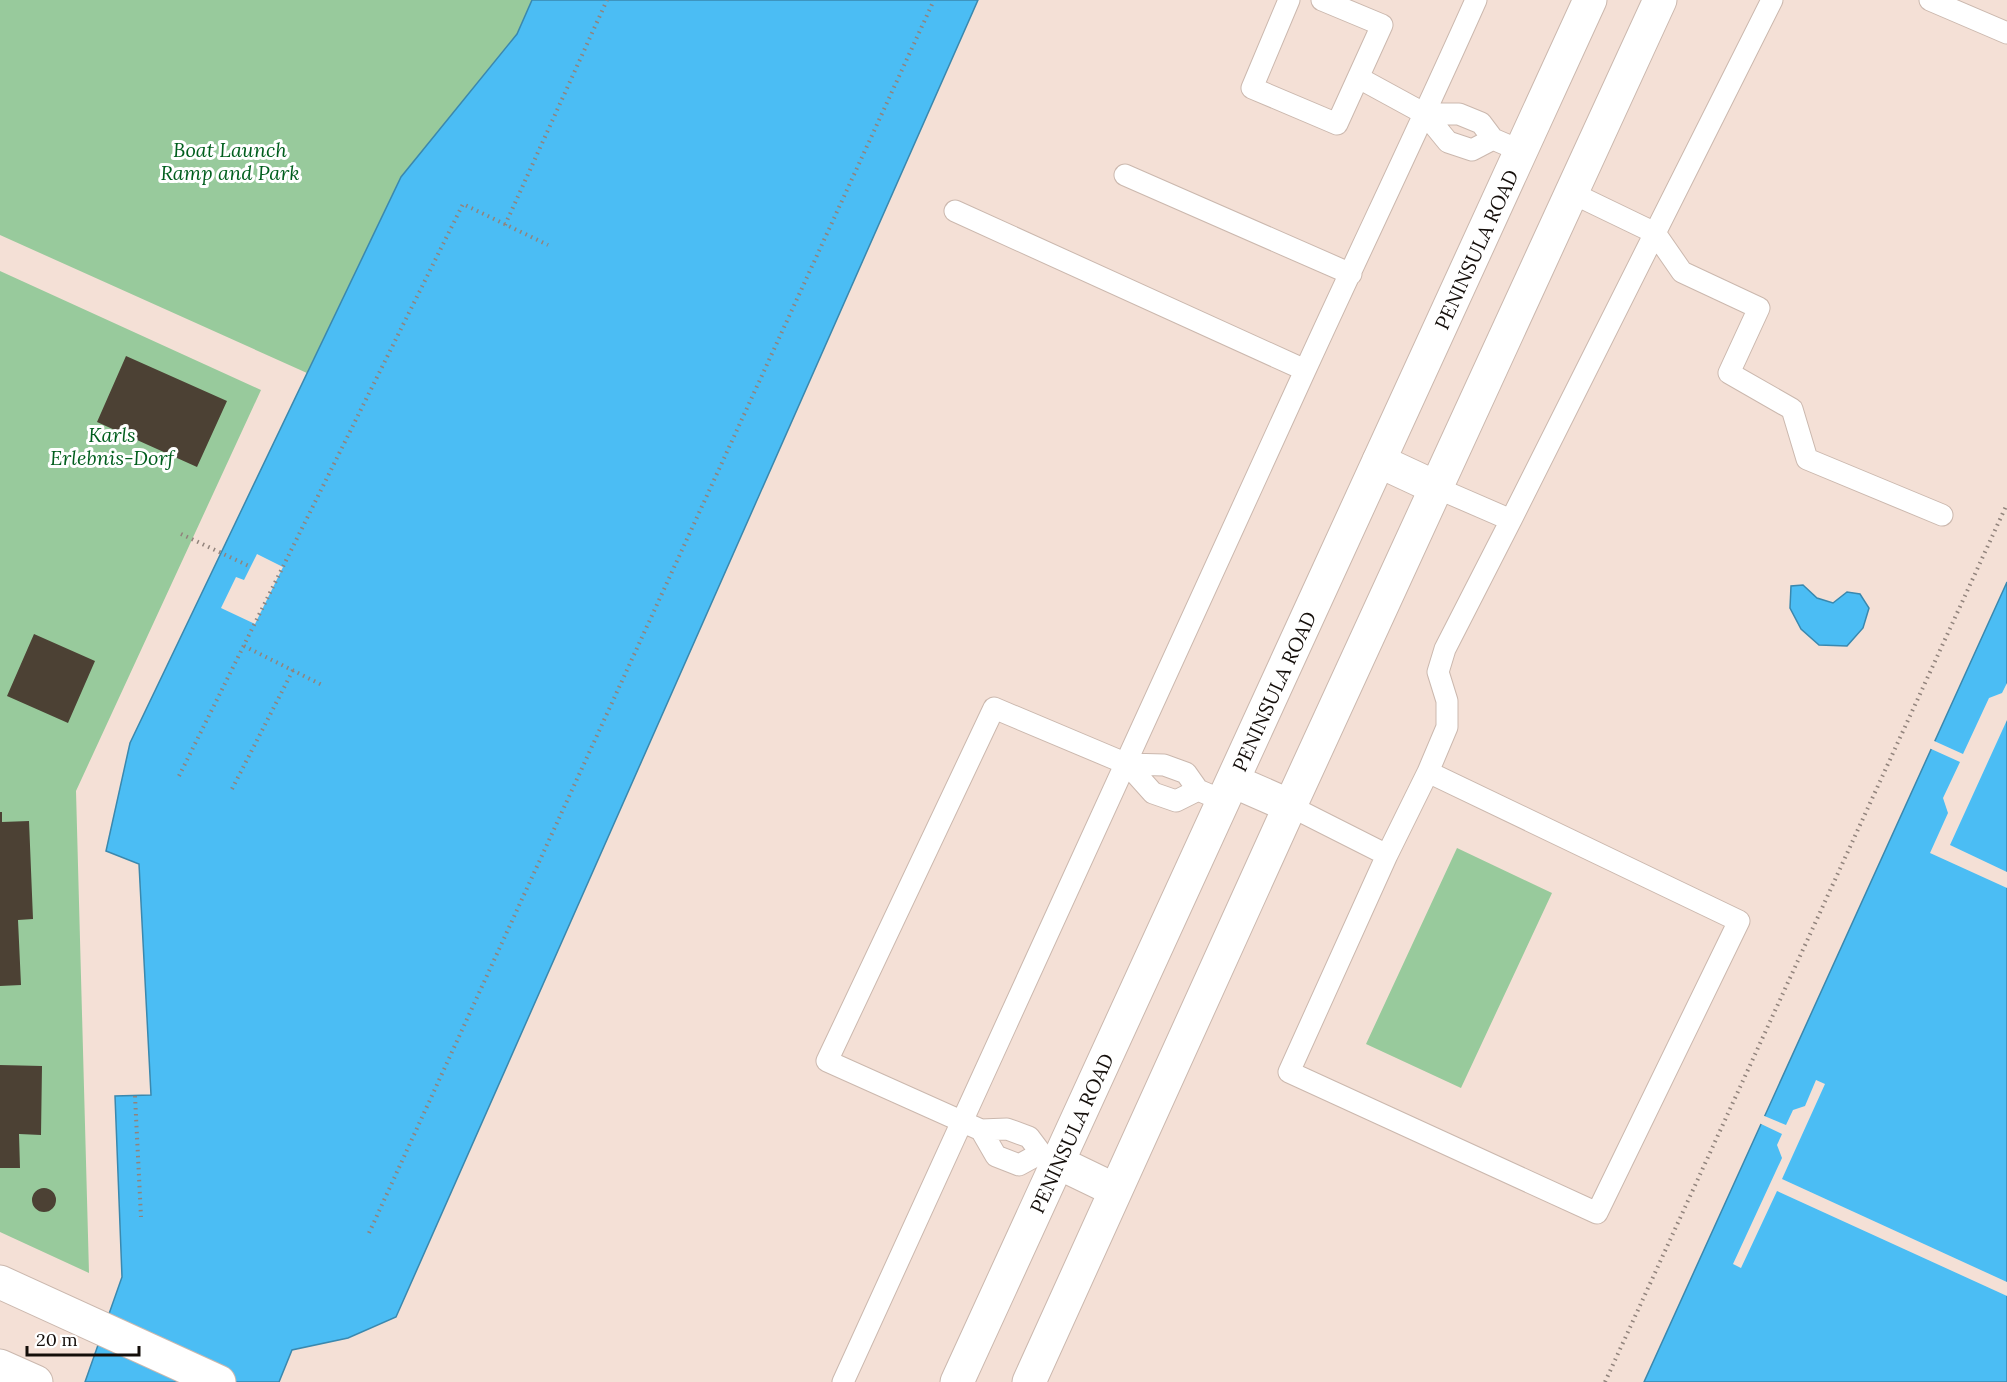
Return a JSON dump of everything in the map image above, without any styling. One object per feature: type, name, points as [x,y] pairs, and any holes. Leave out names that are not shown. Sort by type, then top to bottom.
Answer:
[{"type":"street","name":"PENINSULA ROAD","points":[[957,1382],[1049,1158],[1218,790],[1379,461],[1507,145],[1590,0]]},
{"type":"street","points":[[1029,1382],[1290,806],[1660,0]]},
{"type":"street","points":[[1379,461],[1437,488]]},
{"type":"street","points":[[1218,790],[1290,806]]},
{"type":"street","points":[[1049,1158],[1115,1190]]},
{"type":"street","points":[[0,1282],[219,1382]]},
{"type":"street","points":[[0,1366],[36,1382]]},
{"type":"lane","points":[[1289,0],[1252,88],[1337,123],[1382,25],[1322,0]]},
{"type":"lane","points":[[843,1382],[972,1126],[1127,764],[1305,370],[1476,0]]},
{"type":"lane","points":[[1428,772],[1739,921],[1596,1213],[1289,1072],[1387,855],[1448,727],[1447,701],[1438,672],[1445,649],[1772,0]]},
{"type":"lane","points":[[1930,0],[2007,33]]},
{"type":"lane","points":[[1359,78],[1425,114],[1448,142],[1472,150],[1507,145]]},
{"type":"lane","points":[[1425,114],[1459,114],[1481,123],[1507,145]]},
{"type":"lane","points":[[1125,175],[1351,274]]},
{"type":"lane","points":[[1572,193],[1655,234],[1682,272],[1759,308],[1729,373],[1792,409],[1807,459],[1942,514]]},
{"type":"lane","points":[[955,211],[1305,370]]},
{"type":"lane","points":[[1437,488],[1511,520]]},
{"type":"lane","points":[[1049,1158],[1029,1137],[1006,1129],[972,1126],[827,1061],[994,708],[1127,764],[1164,765],[1186,773],[1218,790]]},
{"type":"lane","points":[[1127,764],[1153,793],[1176,801],[1218,790]]},
{"type":"lane","points":[[1290,806],[1387,855]]},
{"type":"lane","points":[[972,1126],[996,1156],[1019,1165],[1049,1158]]},
{"type":"path","points":[[505,225],[607,0]]},
{"type":"path","points":[[369,1233],[934,0]]},
{"type":"path","points":[[179,776],[463,204],[548,245]]},
{"type":"path","points":[[1605,1382],[2007,504]]},
{"type":"path","points":[[181,534],[250,567]]},
{"type":"path","points":[[244,645],[324,686]]},
{"type":"path","points":[[232,789],[293,670]]},
{"type":"path","points":[[135,1096],[141,1217]]},
{"type":"green space","name":"Boat Launch Ramp and Park","points":[[0,0],[532,0],[517,34],[401,177],[307,373],[0,235]]},
{"type":"green space","name":"Karls Erlebnis-Dorf","points":[[0,271],[261,390],[76,791],[89,1273],[0,1232]]},
{"type":"green space","points":[[1457,848],[1552,893],[1461,1088],[1366,1044]]},
{"type":"water","points":[[532,0],[978,0],[396,1317],[348,1338],[292,1350],[279,1382],[85,1382],[122,1277],[115,1096],[151,1095],[139,864],[106,851],[130,743],[401,177],[517,34]]},
{"type":"water","points":[[2007,582],[2007,1382],[1644,1382]]},
{"type":"water","points":[[1803,585],[1817,598],[1833,603],[1847,592],[1860,594],[1869,608],[1863,628],[1847,646],[1819,645],[1801,629],[1790,608],[1791,586]]},
{"type":"pier","points":[[257,554],[283,567],[255,624],[221,608],[236,577],[244,580]]},
{"type":"pier","points":[[2007,683],[2007,720],[1950,845],[2007,872],[2007,888],[1930,853],[1948,813],[1943,798],[1960,762],[1929,748],[1932,740],[1963,754],[1989,698],[2002,693]]},
{"type":"pier","points":[[1816,1080],[1825,1084],[1782,1179],[2007,1282],[2007,1296],[1777,1191],[1741,1268],[1733,1264],[1782,1158],[1777,1145],[1782,1134],[1759,1123],[1762,1115],[1786,1125],[1793,1110],[1805,1106]]},
{"type":"building","points":[[126,356],[227,401],[197,467],[97,422]]},
{"type":"building","points":[[34,634],[95,661],[68,723],[7,696]]},
{"type":"building","points":[[0,812],[2,812],[2,822],[29,821],[33,919],[18,920],[21,985],[0,986]]},
{"type":"building","points":[[0,1065],[42,1066],[41,1135],[19,1134],[20,1168],[0,1168]]},
{"type":"building","points":[[44,1188],[53,1191],[56,1200],[53,1209],[44,1212],[35,1209],[32,1200],[35,1191]]}]
